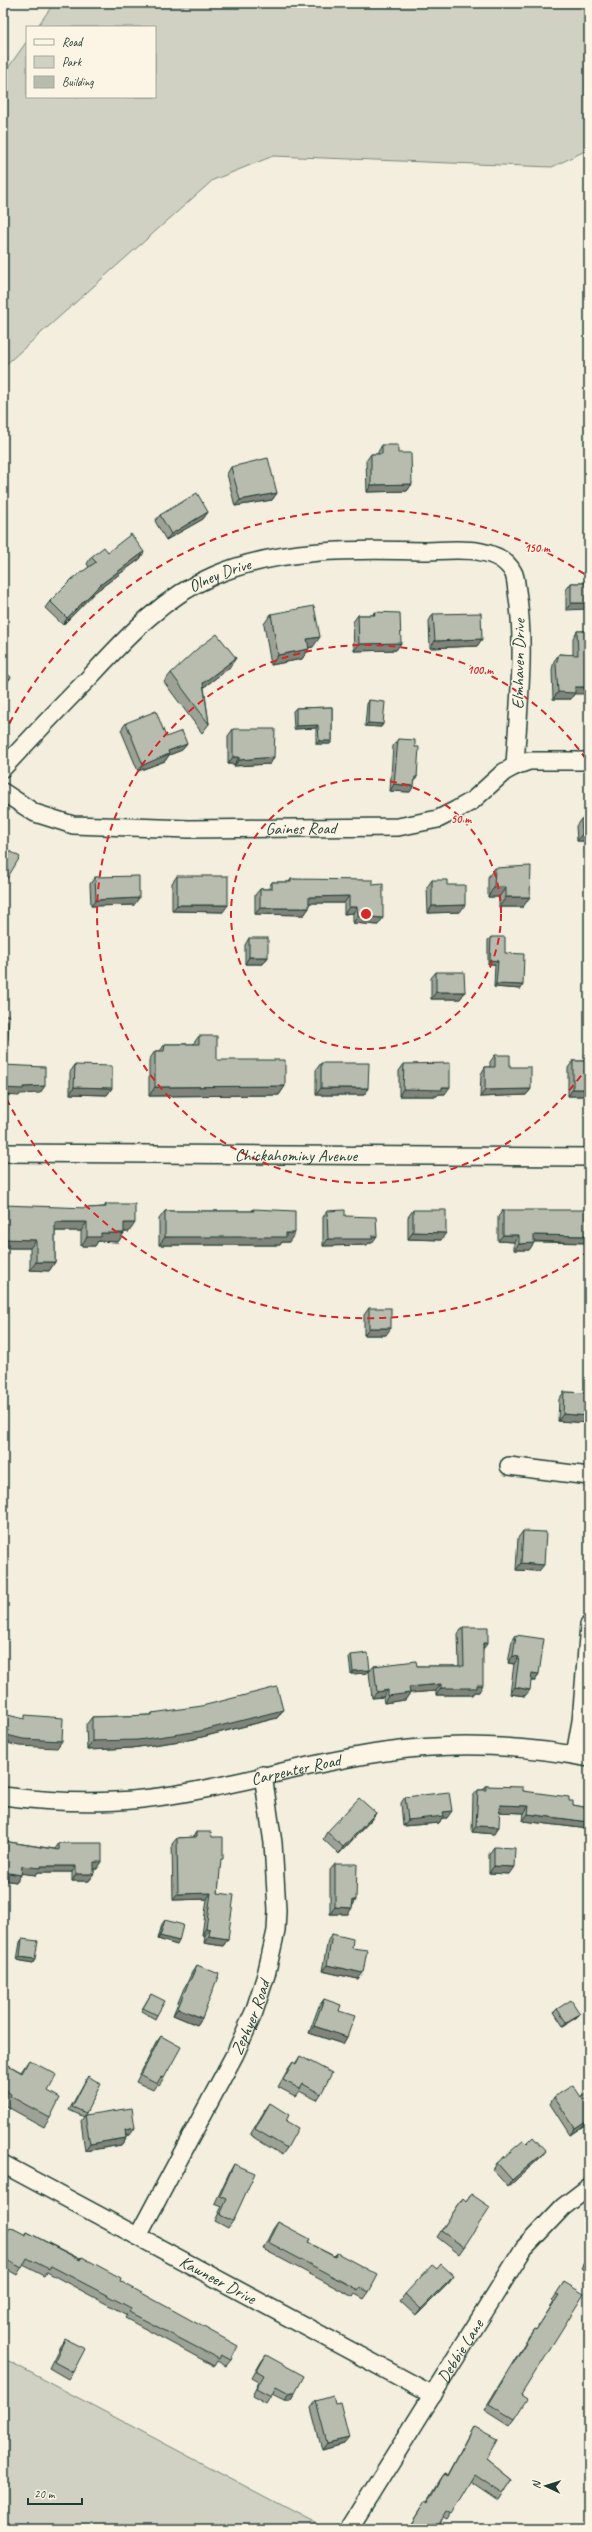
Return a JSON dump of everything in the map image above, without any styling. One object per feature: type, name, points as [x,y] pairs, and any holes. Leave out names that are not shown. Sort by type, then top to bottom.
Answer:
[{"type":"street","name":"Olney Drive","points":[[3,768],[150,615],[176,596],[213,576],[255,563],[321,552],[394,550],[478,552],[493,555],[507,564]]},
{"type":"street","name":"Elmhaven Drive","points":[[507,564],[514,573],[519,605],[518,706],[515,766]]},
{"type":"street","name":"Gaines Road","points":[[3,792],[35,813],[73,825],[204,829],[398,827],[438,819],[456,810],[472,801],[504,772],[529,761],[589,761]]},
{"type":"street","name":"Chickahominy Avenue","points":[[3,1153],[589,1157]]},
{"type":"street","points":[[508,1466],[589,1476]]},
{"type":"street","points":[[582,1757],[581,1720],[589,1625]]},
{"type":"street","name":"Carpenter Road","points":[[3,1796],[59,1802],[142,1799],[195,1791],[263,1775],[385,1752],[442,1747],[547,1750],[582,1757]]},
{"type":"street","name":"Zephyer Road","points":[[138,2236],[235,2054],[254,2012],[266,1975],[276,1931],[277,1910],[273,1843],[263,1775]]},
{"type":"street","name":"Kawneer Drive","points":[[3,2164],[433,2395]]},
{"type":"street","name":"Debbie Lane","points":[[349,2529],[524,2248],[563,2207],[589,2187]]},
{"type":"green space","points":[[54,3],[589,3],[589,149],[552,167],[273,156],[213,180],[3,367],[3,75],[26,42],[26,98],[156,98],[156,26],[38,26]]},
{"type":"green space","points":[[3,2358],[326,2529],[3,2529]]},
{"type":"building","points":[[382,445],[398,445],[398,453],[411,453],[412,484],[371,485],[371,454],[382,454]]},
{"type":"building","points":[[268,458],[277,493],[240,500],[231,467]]},
{"type":"building","points":[[197,493],[208,512],[171,534],[160,515]]},
{"type":"building","points":[[131,534],[144,552],[100,585],[67,618],[50,601],[72,579],[96,562],[91,557],[104,547],[108,552]]},
{"type":"building","points":[[571,583],[589,583],[589,603],[571,603]]},
{"type":"building","points":[[314,606],[320,637],[307,639],[309,649],[278,655],[271,614]]},
{"type":"building","points":[[374,612],[400,613],[401,643],[359,644],[358,615],[375,615]]},
{"type":"building","points":[[481,613],[482,639],[435,641],[433,614]]},
{"type":"building","points":[[577,631],[589,631],[589,687],[575,687],[575,693],[558,692],[556,664],[559,654],[578,655]]},
{"type":"building","points":[[217,634],[236,658],[203,683],[209,724],[171,673],[197,649]]},
{"type":"building","points":[[3,670],[11,677],[3,686]]},
{"type":"building","points":[[369,700],[385,702],[383,724],[368,723]]},
{"type":"building","points":[[332,707],[332,741],[319,741],[318,725],[296,726],[296,708]]},
{"type":"building","points":[[156,711],[166,737],[182,731],[187,744],[168,751],[169,754],[143,765],[126,723]]},
{"type":"building","points":[[233,729],[275,729],[274,757],[239,760],[239,757],[233,757]]},
{"type":"building","points":[[398,739],[415,740],[415,747],[419,747],[417,777],[415,777],[414,786],[394,784]]},
{"type":"building","points":[[581,819],[589,819],[589,834],[582,834]]},
{"type":"building","points":[[3,847],[20,857],[3,885]]},
{"type":"building","points":[[531,866],[530,897],[506,897],[506,887],[494,887],[495,868]]},
{"type":"building","points":[[139,876],[139,898],[96,900],[95,877]]},
{"type":"building","points":[[177,876],[228,876],[228,905],[177,905]]},
{"type":"building","points":[[291,879],[373,880],[373,885],[383,884],[383,918],[358,916],[357,907],[349,907],[349,896],[309,897],[309,908],[260,908],[260,889],[272,889],[272,882],[291,882]]},
{"type":"building","points":[[432,880],[447,880],[447,885],[465,885],[465,905],[432,906]]},
{"type":"building","points":[[491,937],[505,937],[505,953],[524,954],[523,985],[496,984],[498,961],[490,960]]},
{"type":"building","points":[[249,938],[268,938],[268,957],[249,957]]},
{"type":"building","points":[[436,972],[464,972],[465,992],[436,992]]},
{"type":"building","points":[[3,1015],[9,1015],[8,1039],[3,1038]]},
{"type":"building","points":[[199,1036],[217,1036],[217,1060],[285,1060],[285,1086],[155,1087],[155,1051],[164,1051],[165,1044],[199,1044]]},
{"type":"building","points":[[495,1055],[510,1055],[510,1067],[531,1067],[531,1089],[485,1090],[485,1067],[495,1067]]},
{"type":"building","points":[[573,1061],[589,1061],[589,1089],[573,1089]]},
{"type":"building","points":[[321,1063],[369,1063],[368,1088],[321,1088]]},
{"type":"building","points":[[450,1063],[450,1087],[442,1087],[442,1090],[403,1089],[404,1064]]},
{"type":"building","points":[[3,1065],[45,1067],[45,1086],[23,1087],[23,1089],[3,1088]]},
{"type":"building","points":[[75,1065],[112,1066],[112,1088],[74,1087]]},
{"type":"building","points":[[106,1204],[135,1204],[135,1223],[124,1223],[124,1233],[101,1233],[101,1237],[87,1237],[87,1222],[55,1222],[55,1262],[36,1262],[36,1240],[3,1239],[3,1205],[88,1208],[106,1207]]},
{"type":"building","points":[[253,1209],[295,1211],[295,1233],[286,1233],[286,1237],[165,1237],[165,1211],[254,1211]]},
{"type":"building","points":[[345,1210],[345,1216],[376,1217],[377,1236],[372,1236],[372,1239],[328,1239],[327,1211]]},
{"type":"building","points":[[413,1210],[446,1210],[446,1233],[413,1232]]},
{"type":"building","points":[[503,1210],[589,1210],[589,1236],[534,1235],[534,1243],[519,1244],[519,1235],[503,1235]]},
{"type":"building","points":[[369,1308],[391,1308],[391,1328],[369,1328]]},
{"type":"building","points":[[564,1392],[589,1393],[589,1416],[563,1414]]},
{"type":"building","points":[[523,1531],[546,1532],[544,1565],[521,1563]]},
{"type":"building","points":[[463,1627],[488,1627],[488,1643],[483,1643],[483,1685],[477,1685],[477,1688],[441,1688],[441,1684],[409,1687],[410,1693],[388,1696],[388,1690],[377,1692],[374,1666],[416,1661],[417,1666],[464,1666]]},
{"type":"building","points":[[516,1635],[544,1639],[539,1674],[532,1673],[530,1690],[515,1687],[519,1657],[513,1656]]},
{"type":"building","points":[[368,1653],[370,1670],[353,1671],[351,1655]]},
{"type":"building","points":[[277,1687],[283,1710],[200,1731],[138,1740],[92,1741],[92,1717],[152,1715],[152,1713],[202,1706]]},
{"type":"building","points":[[3,1714],[25,1719],[25,1715],[63,1718],[62,1741],[23,1739],[3,1734]]},
{"type":"building","points":[[486,1786],[523,1787],[523,1791],[569,1797],[569,1801],[573,1801],[573,1805],[589,1808],[589,1822],[528,1814],[529,1806],[500,1805],[499,1827],[476,1826],[478,1790],[486,1790]]},
{"type":"building","points":[[449,1792],[452,1811],[443,1812],[444,1816],[408,1820],[405,1797]]},
{"type":"building","points":[[359,1798],[376,1813],[343,1847],[327,1832]]},
{"type":"building","points":[[196,1832],[211,1832],[212,1837],[223,1837],[223,1859],[221,1859],[218,1893],[234,1895],[228,1939],[209,1936],[210,1929],[206,1928],[211,1893],[178,1894],[177,1838],[196,1837]]},
{"type":"building","points":[[3,1841],[59,1850],[59,1843],[102,1843],[102,1862],[94,1862],[94,1874],[76,1874],[76,1866],[41,1866],[41,1868],[22,1866],[21,1875],[3,1872]]},
{"type":"building","points":[[494,1847],[515,1848],[514,1867],[494,1866]]},
{"type":"building","points":[[335,1864],[357,1864],[356,1900],[353,1900],[352,1908],[335,1907]]},
{"type":"building","points":[[165,1920],[183,1925],[179,1941],[160,1936]]},
{"type":"building","points":[[332,1934],[353,1939],[352,1948],[367,1950],[363,1973],[327,1965]]},
{"type":"building","points":[[22,1939],[38,1941],[35,1959],[20,1957]]},
{"type":"building","points":[[197,1965],[219,1974],[202,2018],[178,2008]]},
{"type":"building","points":[[151,1994],[165,2001],[157,2015],[143,2008]]},
{"type":"building","points":[[324,1999],[341,2005],[339,2011],[355,2016],[347,2037],[314,2026]]},
{"type":"building","points":[[571,2000],[580,2014],[566,2022],[557,2009]]},
{"type":"building","points":[[161,2036],[181,2047],[164,2078],[161,2077],[157,2083],[141,2075]]},
{"type":"building","points":[[300,2056],[332,2073],[321,2094],[303,2084],[300,2089],[283,2080],[293,2062],[296,2064]]},
{"type":"building","points":[[29,2060],[57,2075],[48,2091],[60,2098],[50,2118],[10,2096],[11,2094],[3,2089],[3,2062],[22,2073]]},
{"type":"building","points":[[88,2076],[101,2084],[86,2113],[72,2107]]},
{"type":"building","points":[[573,2085],[581,2097],[589,2092],[589,2119],[575,2128],[554,2097]]},
{"type":"building","points":[[270,2103],[289,2115],[286,2121],[298,2128],[287,2148],[255,2129]]},
{"type":"building","points":[[132,2108],[135,2128],[125,2130],[126,2138],[90,2144],[85,2115]]},
{"type":"building","points":[[533,2137],[546,2151],[512,2180],[497,2163],[524,2140],[527,2143]]},
{"type":"building","points":[[234,2164],[255,2173],[233,2221],[220,2215],[227,2199],[220,2196]]},
{"type":"building","points":[[471,2194],[490,2207],[464,2247],[441,2231],[463,2198],[466,2201]]},
{"type":"building","points":[[278,2222],[310,2239],[308,2243],[335,2257],[337,2253],[378,2275],[369,2292],[360,2287],[358,2290],[268,2242]]},
{"type":"building","points":[[10,2227],[26,2235],[27,2232],[80,2260],[82,2257],[121,2278],[120,2281],[238,2346],[231,2360],[221,2355],[219,2359],[129,2312],[131,2308],[51,2266],[49,2269],[27,2258],[22,2268],[3,2258],[3,2240]]},
{"type":"building","points":[[589,2258],[589,2265],[585,2261]]},
{"type":"building","points":[[441,2264],[454,2276],[421,2309],[405,2294],[432,2265],[437,2269]]},
{"type":"building","points":[[564,2282],[584,2294],[521,2395],[527,2399],[514,2419],[489,2404],[534,2329],[536,2330],[559,2295],[556,2294]]},
{"type":"building","points":[[65,2339],[85,2349],[73,2372],[54,2362]]},
{"type":"building","points":[[266,2355],[304,2376],[295,2393],[289,2393],[276,2386],[271,2397],[256,2389],[264,2375],[257,2371]]},
{"type":"building","points":[[333,2396],[335,2403],[340,2402],[349,2438],[327,2443],[316,2401]]},
{"type":"building","points":[[473,2427],[497,2440],[486,2459],[512,2480],[503,2494],[475,2475],[452,2514],[447,2511],[436,2529],[409,2529],[408,2528],[425,2501],[428,2503],[444,2474],[447,2476]]}]
